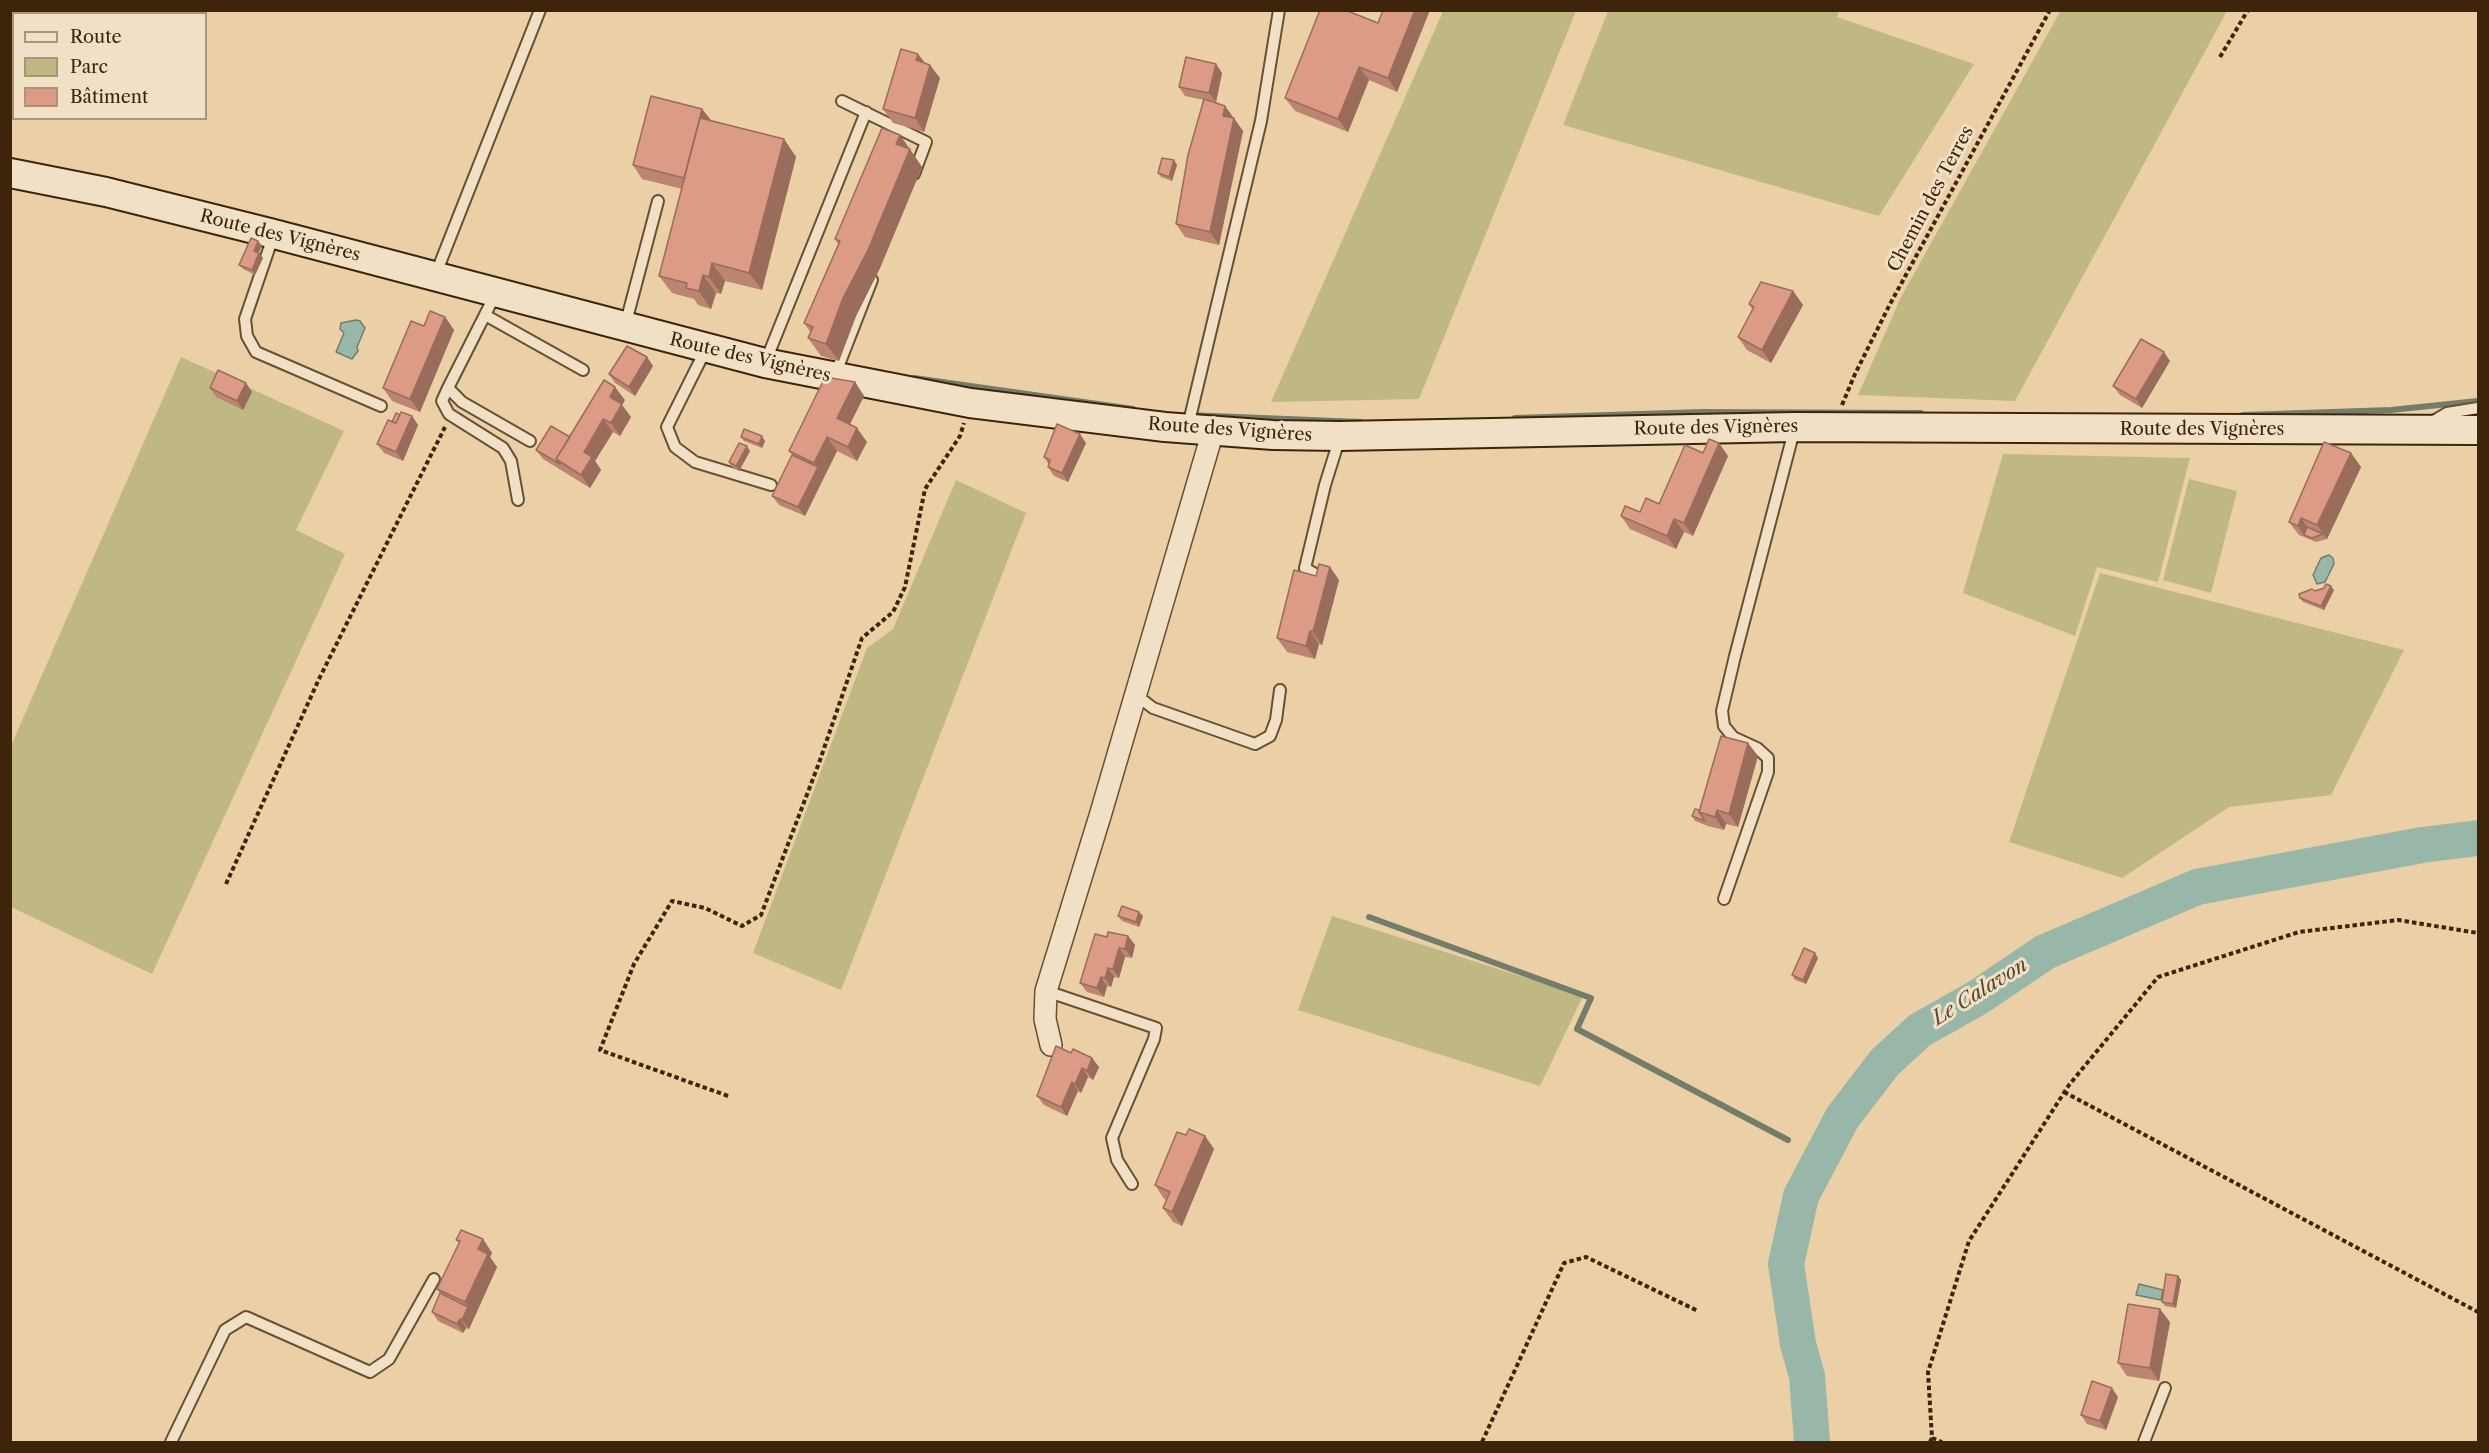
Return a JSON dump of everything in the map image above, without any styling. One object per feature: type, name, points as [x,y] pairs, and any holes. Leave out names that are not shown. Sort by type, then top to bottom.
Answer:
[{"type":"street","name":"Route des Vignères","points":[[10,173],[106,192],[435,276],[491,304],[625,326],[765,363],[970,403],[1200,430],[1273,435],[1340,436],[1796,427],[2478,430]]},
{"type":"street","points":[[1051,1045],[1044,1019],[1046,991],[1136,694],[1200,430]]},
{"type":"lane","points":[[435,276],[540,10]]},
{"type":"lane","points":[[1200,430],[1261,121],[1279,10]]},
{"type":"lane","points":[[842,101],[926,142],[910,185]]},
{"type":"lane","points":[[765,363],[866,112]]},
{"type":"lane","points":[[625,326],[658,201]]},
{"type":"lane","points":[[274,234],[245,319],[247,336],[256,352],[381,406]]},
{"type":"lane","points":[[834,378],[876,271]]},
{"type":"lane","points":[[518,500],[511,461],[503,448],[449,414],[442,401],[491,304],[583,370]]},
{"type":"lane","points":[[706,349],[667,427],[675,447],[695,462],[771,485]]},
{"type":"lane","points":[[448,388],[462,402],[530,441]]},
{"type":"lane","points":[[2416,430],[2447,413],[2478,408]]},
{"type":"lane","points":[[1724,899],[1768,772],[1768,758],[1757,748],[1733,737],[1724,726],[1722,711],[1796,427]]},
{"type":"lane","points":[[1320,577],[1305,568],[1325,484],[1340,436]]},
{"type":"lane","points":[[1136,694],[1153,708],[1255,744],[1270,736],[1276,720],[1280,690]]},
{"type":"lane","points":[[1046,991],[1156,1028],[1154,1039],[1112,1138],[1117,1160],[1132,1184]]},
{"type":"lane","points":[[171,1443],[225,1330],[246,1317],[370,1372],[389,1359],[434,1279]]},
{"type":"lane","points":[[2144,1443],[2165,1388]]},
{"type":"path","name":"Chemin des Terres","points":[[1843,405],[1889,306],[2050,10]]},
{"type":"path","points":[[2220,57],[2248,10]]},
{"type":"path","points":[[728,1096],[600,1050],[634,964],[672,901],[705,908],[742,926],[761,915],[819,763],[862,638],[893,612],[905,586],[925,489],[960,436],[970,403]]},
{"type":"path","points":[[225,884],[319,679],[441,438],[449,414]]},
{"type":"path","points":[[1942,1443],[1931,1440],[1928,1372],[1969,1241],[2064,1092],[2158,977],[2299,932],[2398,920],[2478,933]]},
{"type":"path","points":[[2064,1092],[2478,1312]]},
{"type":"path","points":[[1482,1443],[1564,1263],[1586,1257],[1698,1311]]},
{"type":"green space","points":[[2061,10],[2227,11],[2015,401],[1858,395],[1901,297]]},
{"type":"green space","points":[[1443,11],[1576,11],[1419,399],[1271,402]]},
{"type":"green space","points":[[1608,11],[1839,11],[1837,17],[1974,64],[1879,216],[1563,125]]},
{"type":"green space","points":[[181,357],[344,431],[296,530],[345,554],[152,974],[11,907],[10,748]]},
{"type":"green space","points":[[2003,454],[2190,458],[2158,582],[2097,567],[2075,636],[1963,593]]},
{"type":"green space","points":[[2189,479],[2237,491],[2211,593],[2163,580]]},
{"type":"green space","points":[[956,480],[1026,513],[841,990],[753,953],[867,648],[893,629]]},
{"type":"green space","points":[[2100,573],[2404,650],[2331,795],[2229,807],[2122,878],[2009,842]]},
{"type":"green space","points":[[1332,916],[1583,996],[1540,1086],[1298,1010]]},
{"type":"shaded area","points":[[360,321],[365,328],[357,347],[358,351],[352,359],[336,352],[344,333],[340,329],[341,323]]},
{"type":"shaded area","points":[[2329,555],[2333,558],[2334,564],[2325,582],[2317,584],[2313,575],[2321,558]]},
{"type":"shaded area","points":[[2139,1284],[2163,1290],[2161,1300],[2136,1295]]},
{"type":"building","points":[[1320,10],[1345,10],[1378,23],[1383,10],[1415,10],[1388,78],[1359,67],[1338,119],[1285,98]]},
{"type":"building","points":[[901,49],[918,54],[916,60],[930,65],[915,118],[883,109]]},
{"type":"building","points":[[1186,57],[1216,64],[1209,93],[1179,87]]},
{"type":"building","points":[[651,96],[702,109],[684,178],[633,165]]},
{"type":"building","points":[[1204,99],[1225,106],[1223,116],[1234,118],[1210,232],[1176,224],[1188,155]]},
{"type":"building","points":[[700,118],[784,139],[749,273],[712,263],[709,277],[703,275],[699,291],[686,288],[687,283],[659,276]]},
{"type":"building","points":[[882,128],[900,135],[896,144],[910,149],[868,250],[843,298],[826,344],[808,338],[813,327],[804,323],[840,241],[835,239]]},
{"type":"building","points":[[1162,158],[1174,160],[1169,177],[1158,173]]},
{"type":"building","points":[[251,238],[258,241],[254,251],[259,253],[252,270],[239,265]]},
{"type":"building","points":[[1761,282],[1793,291],[1762,350],[1738,337],[1754,307],[1749,304]]},
{"type":"building","points":[[430,311],[445,317],[410,399],[383,388],[411,321],[424,326]]},
{"type":"building","points":[[2141,339],[2164,352],[2136,399],[2113,386]]},
{"type":"building","points":[[627,346],[647,357],[629,387],[609,374]]},
{"type":"building","points":[[218,370],[246,383],[237,401],[210,388]]},
{"type":"building","points":[[825,377],[855,382],[837,418],[857,428],[848,447],[827,437],[814,463],[789,451]]},
{"type":"building","points":[[604,380],[615,387],[610,397],[622,404],[611,423],[603,419],[584,452],[592,457],[581,475],[556,459]]},
{"type":"building","points":[[401,412],[412,416],[396,452],[377,444],[388,420],[396,423]]},
{"type":"building","points":[[396,413],[400,415],[396,423],[392,422]]},
{"type":"building","points":[[1057,424],[1080,434],[1062,473],[1048,467],[1050,460],[1044,457]]},
{"type":"building","points":[[551,426],[570,437],[556,459],[560,464],[536,450]]},
{"type":"building","points":[[744,429],[762,436],[759,444],[741,437]]},
{"type":"building","points":[[1709,439],[1719,443],[1684,523],[1674,519],[1667,536],[1621,516],[1625,506],[1640,512],[1646,498],[1659,504],[1685,445],[1703,453]]},
{"type":"building","points":[[2324,442],[2351,453],[2317,525],[2301,518],[2298,526],[2289,522]]},
{"type":"building","points":[[739,443],[747,446],[736,466],[729,462]]},
{"type":"building","points":[[792,455],[818,467],[798,507],[772,496]]},
{"type":"building","points":[[2307,527],[2323,534],[2312,538],[2304,535]]},
{"type":"building","points":[[1319,564],[1330,567],[1313,632],[1310,631],[1306,646],[1277,638],[1294,570],[1316,576]]},
{"type":"building","points":[[2326,584],[2331,586],[2321,606],[2300,598],[2299,594],[2312,589],[2315,591],[2324,588]]},
{"type":"building","points":[[1721,736],[1748,743],[1729,814],[1717,810],[1715,817],[1699,812]]},
{"type":"building","points":[[1695,809],[1699,810],[1705,821],[1692,816]]},
{"type":"building","points":[[1122,906],[1139,912],[1136,922],[1118,916]]},
{"type":"building","points":[[1108,932],[1128,936],[1125,949],[1119,948],[1113,969],[1108,968],[1105,978],[1101,977],[1097,988],[1080,983],[1095,934],[1107,937]]},
{"type":"building","points":[[1804,948],[1815,953],[1803,980],[1792,975]]},
{"type":"building","points":[[1056,1046],[1071,1053],[1073,1049],[1092,1058],[1087,1071],[1082,1068],[1075,1084],[1072,1082],[1061,1107],[1037,1096]]},
{"type":"building","points":[[1189,1129],[1205,1136],[1172,1212],[1163,1208],[1170,1192],[1155,1185],[1177,1132],[1186,1135]]},
{"type":"building","points":[[461,1230],[483,1239],[478,1249],[488,1254],[465,1302],[437,1289],[460,1241],[456,1240]]},
{"type":"building","points":[[2166,1274],[2178,1276],[2173,1304],[2162,1302]]},
{"type":"building","points":[[440,1293],[468,1307],[462,1320],[460,1319],[457,1324],[432,1312]]},
{"type":"building","points":[[2128,1304],[2160,1309],[2150,1368],[2118,1363]]},
{"type":"building","points":[[2092,1381],[2112,1388],[2100,1421],[2081,1415]]},
{"type":"waterway","points":[[914,378],[1133,409]]},
{"type":"waterway","points":[[2243,415],[2391,410],[2478,401]]},
{"type":"waterway","points":[[1515,418],[1702,412],[1921,413]]},
{"type":"waterway","points":[[1188,415],[1361,422]]},
{"type":"waterway","name":"Le Calavon","points":[[1812,1442],[1807,1376],[1798,1344],[1786,1264],[1801,1196],[1842,1118],[1885,1062],[1920,1030],[1977,998],[2045,952],[2197,887],[2422,845],[2478,838]]},
{"type":"waterway","points":[[1369,917],[1591,998],[1577,1029],[1788,1140]]}]
